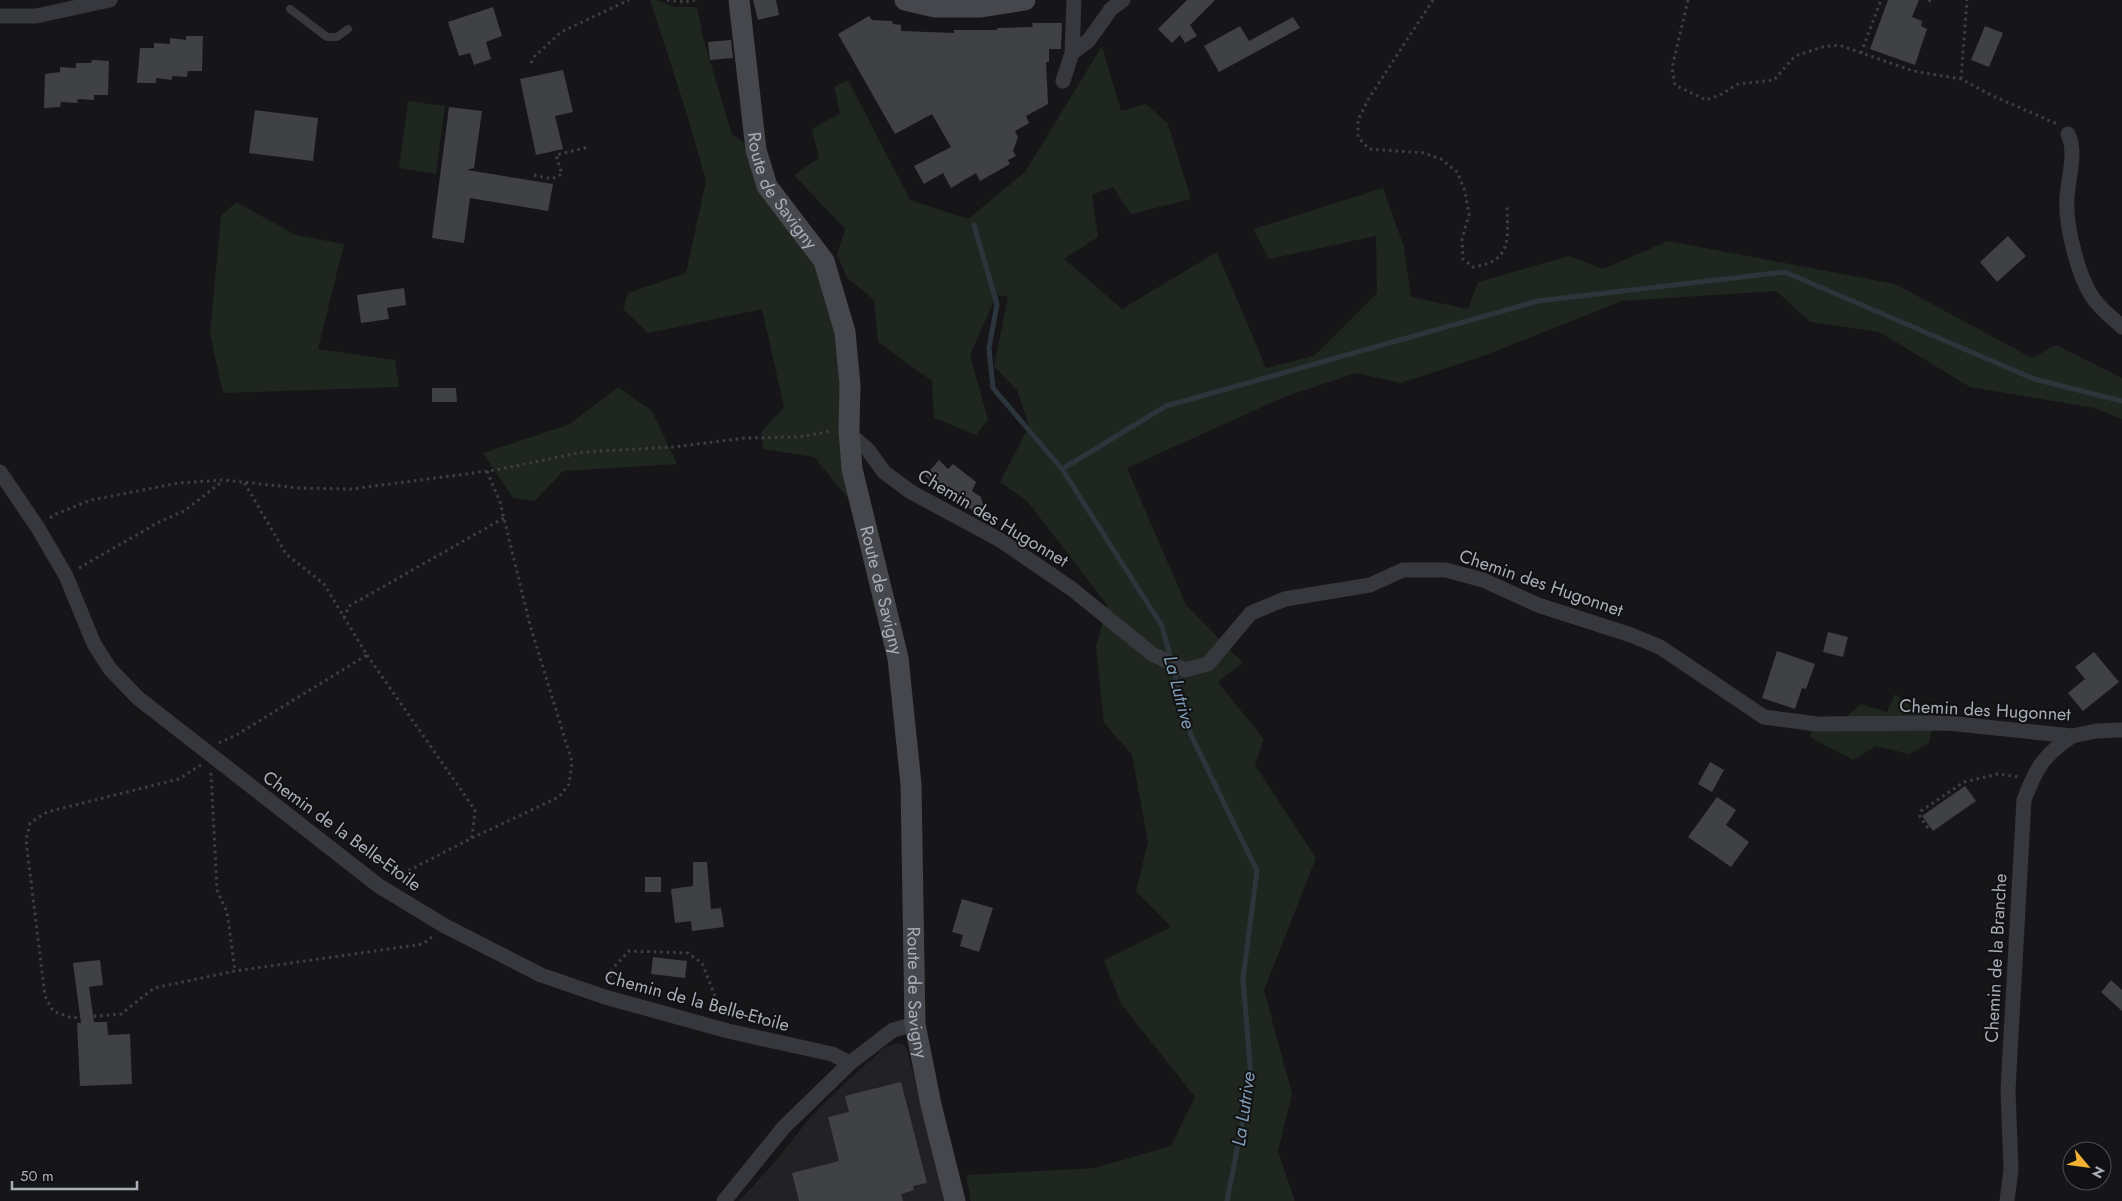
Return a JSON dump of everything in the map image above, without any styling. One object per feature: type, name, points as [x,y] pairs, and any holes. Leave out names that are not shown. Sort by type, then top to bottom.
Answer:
[{"type":"street","points":[[0,16],[36,16],[110,0]]},
{"type":"street","name":"Route de Savigny","points":[[739,0],[756,150],[767,186],[824,261],[845,332],[850,384],[849,433],[852,469],[898,658],[911,784],[915,1024],[931,1105],[955,1201]]},
{"type":"street","points":[[905,0],[935,7],[981,7],[1025,0]]},
{"type":"street","points":[[1064,81],[1072,53],[1074,0]]},
{"type":"street","points":[[1072,53],[1089,40],[1111,9],[1123,0]]},
{"type":"street","points":[[2068,134],[2072,143],[2066,199],[2068,231],[2084,280],[2096,302],[2122,327]]},
{"type":"street","name":"Chemin des Hugonnet","points":[[849,433],[868,450],[876,465],[911,492],[1000,540],[1072,588],[1152,654],[1185,670],[1208,664],[1251,613],[1285,599],[1370,585],[1403,570],[1446,570],[1483,580],[1538,605],[1631,635],[1660,647],[1764,717],[1817,724],[1947,723],[2072,736],[2096,731],[2122,730]]},
{"type":"street","name":"Chemin de la Belle-Etoile","points":[[0,472],[38,528],[66,576],[94,644],[110,668],[138,698],[379,886],[445,926],[541,975],[605,997],[728,1032],[832,1054],[850,1064]]},
{"type":"street","name":"Chemin de la Branche","points":[[2007,1201],[2011,1170],[2008,1090],[2013,1019],[2014,951],[2024,800],[2036,768],[2059,745],[2072,736]]},
{"type":"street","points":[[724,1201],[784,1128],[850,1064],[893,1030],[915,1024]]},
{"type":"lane","points":[[290,9],[327,37],[338,37],[348,29]]},
{"type":"path","points":[[531,62],[561,32],[629,0]]},
{"type":"path","points":[[667,0],[685,2],[695,0]]},
{"type":"path","points":[[1433,0],[1369,98],[1358,120],[1358,137],[1369,149],[1424,153],[1441,159],[1457,172],[1465,191],[1469,215],[1462,239],[1463,259],[1473,267],[1487,265],[1500,257],[1508,242],[1507,207]]},
{"type":"path","points":[[1688,0],[1672,68],[1675,85],[1706,100],[1720,95],[1738,84],[1774,80],[1795,56],[1822,47],[1839,45],[1913,71],[1961,79],[1991,95],[2060,125],[2068,134]]},
{"type":"path","points":[[1861,53],[1881,0]]},
{"type":"path","points":[[1961,79],[1967,0]]},
{"type":"path","points":[[534,175],[552,178],[562,174],[556,155],[589,147]]},
{"type":"path","points":[[38,528],[56,514],[91,500],[179,483],[224,480],[298,488],[352,489],[487,471],[583,452],[674,447],[745,438],[799,437],[849,433]]},
{"type":"path","points":[[379,886],[472,838],[559,797],[569,784],[572,762],[530,624],[500,502],[487,471]]},
{"type":"path","points":[[66,576],[159,522],[184,511],[224,480]]},
{"type":"path","points":[[244,482],[286,554],[324,584],[367,655],[475,810],[472,838]]},
{"type":"path","points":[[344,618],[349,606],[504,518]]},
{"type":"path","points":[[367,655],[238,734],[208,754],[179,779],[47,812],[30,823],[26,840],[45,996],[53,1011],[72,1018],[121,1014],[154,988],[236,971],[422,944],[445,926]]},
{"type":"path","points":[[208,754],[217,890],[226,912],[236,971]]},
{"type":"path","points":[[1928,828],[1920,817],[1921,811],[1964,782],[1998,774],[2032,779]]},
{"type":"path","points":[[605,997],[612,969],[629,951],[688,953],[702,963],[728,1032]]},
{"type":"shaded area","points":[[650,0],[656,0],[674,7],[697,7],[703,37],[732,135],[743,141],[757,189],[819,267],[840,348],[840,451],[851,502],[814,457],[763,449],[761,432],[784,407],[762,309],[648,333],[623,309],[628,293],[686,273],[706,181],[686,111]]},
{"type":"shaded area","points":[[1102,46],[1121,111],[1146,104],[1168,124],[1191,199],[1131,214],[1113,187],[1092,195],[1098,237],[1064,259],[1122,309],[1217,252],[1266,368],[1314,356],[1377,293],[1376,236],[1269,259],[1253,229],[1383,188],[1404,247],[1411,297],[1468,309],[1478,282],[1569,256],[1603,269],[1668,241],[1895,284],[2032,358],[2056,345],[2122,378],[2122,419],[2094,408],[1970,387],[1879,332],[1810,322],[1776,291],[1622,301],[1483,356],[1401,383],[1356,373],[1284,397],[1127,468],[1186,605],[1243,663],[1218,682],[1264,739],[1255,765],[1316,858],[1264,990],[1292,1094],[1278,1151],[1295,1201],[971,1201],[966,1175],[1095,1168],[1171,1146],[1195,1097],[1121,1004],[1104,960],[1171,927],[1136,891],[1148,842],[1132,755],[1104,723],[1096,647],[1107,605],[1028,502],[1000,482],[1029,426],[1017,390],[994,366],[1008,297],[997,295],[970,355],[988,420],[976,435],[934,418],[932,381],[878,342],[874,300],[848,279],[837,255],[845,229],[794,175],[819,158],[812,129],[840,113],[834,87],[848,80],[910,200],[968,219],[1025,172]]},
{"type":"shaded area","points":[[408,101],[445,106],[436,174],[399,168]]},
{"type":"shaded area","points":[[236,202],[296,235],[344,244],[318,349],[395,360],[399,387],[223,393],[210,334],[221,216]]},
{"type":"shaded area","points":[[618,387],[652,411],[677,464],[563,471],[535,501],[513,498],[483,453],[570,424]]},
{"type":"shaded area","points":[[1895,694],[1918,712],[1935,716],[1929,743],[1909,754],[1876,746],[1853,760],[1810,737],[1814,719],[1843,719],[1861,704],[1887,712]]},
{"type":"shaded area","points":[[897,1043],[903,1044],[907,1049],[944,1201],[739,1201],[774,1163],[810,1118],[846,1082],[884,1048]]},
{"type":"building","points":[[753,0],[776,0],[779,15],[758,20]]},
{"type":"building","points":[[1187,0],[1215,0],[1190,25],[1197,36],[1185,43],[1180,35],[1172,43],[1158,29]]},
{"type":"building","points":[[1888,0],[1919,0],[1912,17],[1922,21],[1921,26],[1927,29],[1915,65],[1870,49]]},
{"type":"building","points":[[493,7],[502,36],[486,42],[491,59],[474,65],[470,53],[459,56],[448,22]]},
{"type":"building","points":[[869,16],[872,20],[892,21],[893,24],[901,25],[901,31],[954,33],[954,30],[997,30],[997,28],[1033,27],[1032,23],[1062,23],[1061,49],[1049,49],[1049,62],[1046,62],[1048,104],[1026,116],[1029,123],[1015,131],[1018,137],[1013,151],[1016,156],[1008,160],[1010,164],[980,181],[976,173],[951,188],[943,173],[924,184],[914,166],[951,147],[932,114],[895,134],[838,34]]},
{"type":"building","points":[[1293,17],[1300,28],[1219,72],[1204,46],[1240,26],[1249,41]]},
{"type":"building","points":[[1985,26],[2003,33],[1989,67],[1971,60]]},
{"type":"building","points":[[186,36],[203,36],[202,71],[188,71],[187,77],[172,76],[172,80],[156,78],[156,83],[137,83],[140,48],[154,48],[154,43],[170,44],[170,38],[186,40]]},
{"type":"building","points":[[731,40],[733,58],[710,60],[708,42]]},
{"type":"building","points":[[92,60],[109,61],[108,95],[94,95],[94,100],[77,99],[78,103],[61,102],[60,107],[44,108],[45,74],[60,72],[60,67],[76,68],[76,63],[91,63]]},
{"type":"building","points":[[563,70],[573,112],[555,116],[563,149],[536,155],[520,79]]},
{"type":"building","points":[[449,107],[482,111],[474,168],[467,170],[553,184],[548,211],[470,198],[464,243],[432,238]]},
{"type":"building","points":[[255,110],[318,118],[313,161],[249,153]]},
{"type":"building","points":[[2008,236],[2026,256],[1997,282],[1980,262]]},
{"type":"building","points":[[404,288],[406,305],[387,308],[389,319],[361,323],[357,295]]},
{"type":"building","points":[[432,388],[456,388],[457,402],[432,402]]},
{"type":"building","points":[[939,460],[948,469],[953,464],[976,482],[972,491],[981,497],[986,518],[947,496],[925,476]]},
{"type":"building","points":[[1828,632],[1848,637],[1843,657],[1823,652]]},
{"type":"building","points":[[1777,651],[1815,664],[1806,689],[1802,688],[1795,709],[1762,698]]},
{"type":"building","points":[[2094,652],[2119,682],[2083,711],[2068,693],[2085,679],[2075,667]]},
{"type":"building","points":[[1710,762],[1724,770],[1712,792],[1698,784]]},
{"type":"building","points":[[1965,786],[1976,801],[1933,831],[1922,816]]},
{"type":"building","points":[[1717,797],[1736,810],[1726,825],[1749,842],[1731,867],[1688,837]]},
{"type":"building","points":[[693,862],[707,862],[711,909],[721,908],[724,927],[692,931],[691,921],[675,923],[671,889],[693,886]]},
{"type":"building","points":[[645,877],[661,877],[661,892],[645,892]]},
{"type":"building","points":[[962,899],[993,908],[979,952],[960,946],[963,935],[952,932]]},
{"type":"building","points":[[653,957],[687,961],[685,978],[651,974]]},
{"type":"building","points":[[100,960],[103,985],[89,987],[94,1022],[107,1022],[108,1035],[130,1034],[132,1084],[80,1086],[77,1023],[81,1023],[73,963]]},
{"type":"building","points":[[2111,980],[2122,990],[2122,1011],[2101,992]]},
{"type":"building","points":[[901,1082],[927,1183],[913,1186],[914,1190],[901,1194],[903,1201],[799,1201],[792,1173],[839,1161],[828,1117],[849,1112],[845,1096]]},
{"type":"waterway","name":"La Lutrive","points":[[974,225],[997,304],[989,348],[993,388],[1062,469],[1162,626],[1171,660]]},
{"type":"waterway","points":[[1062,469],[1166,406],[1538,301],[1785,272],[2034,379],[2122,401]]},
{"type":"waterway","name":"La Lutrive","points":[[1173,668],[1191,735],[1257,871],[1243,978],[1251,1078],[1227,1201]]}]
